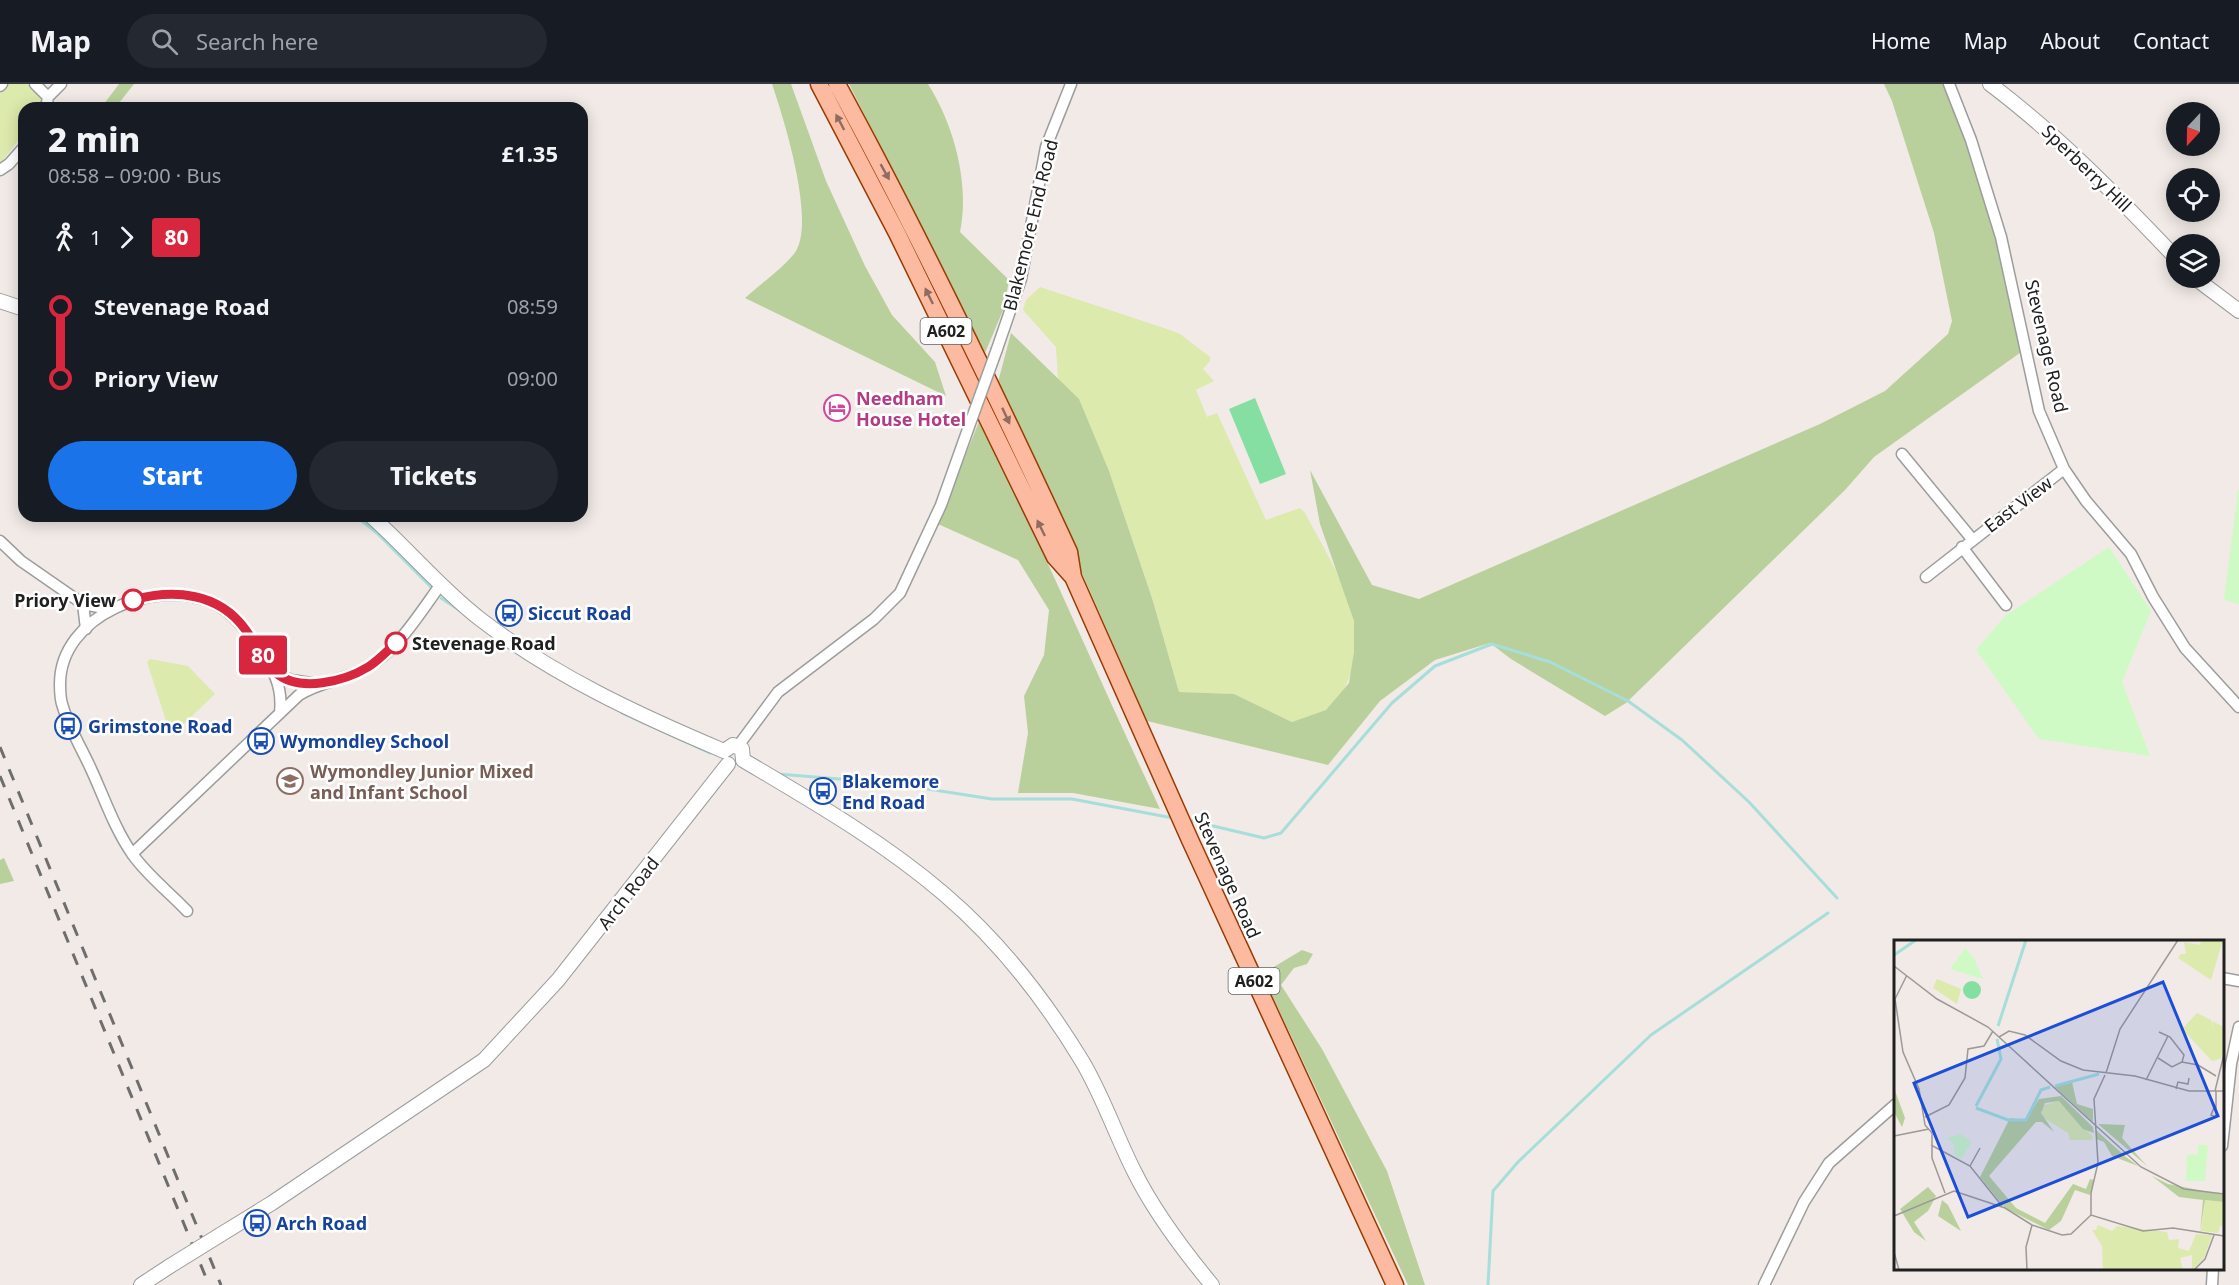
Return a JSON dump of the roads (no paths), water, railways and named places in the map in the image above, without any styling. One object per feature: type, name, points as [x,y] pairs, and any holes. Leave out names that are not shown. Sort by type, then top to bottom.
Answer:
[{"type":"main road","name":"A602","points":[[819,84],[907,253],[1055,557],[1073,577]]},
{"type":"main road","name":"A602","points":[[837,84],[909,216],[980,359],[1069,552],[1073,577]]},
{"type":"main road","name":"Stevenage Road","points":[[1073,577],[1190,840],[1395,1285]]},
{"type":"street","points":[[35,84],[46,102]]},
{"type":"street","points":[[48,102],[61,84]]},
{"type":"street","name":"Blakemore End Road","points":[[738,746],[778,692],[874,619],[900,593],[941,505],[1021,279],[1046,147],[1071,84]]},
{"type":"street","name":"Stevenage Road","points":[[1949,84],[1971,140],[2001,237],[2039,411],[2064,468],[2086,501],[2131,554],[2153,597],[2185,648],[2239,707]]},
{"type":"street","name":"Sperberry Hill","points":[[1990,84],[2033,116],[2086,164],[2166,248]]},
{"type":"street","points":[[0,170],[18,154]]},
{"type":"street","points":[[2208,288],[2239,311]]},
{"type":"street","points":[[0,301],[18,307]]},
{"type":"street","points":[[1902,454],[1972,538]]},
{"type":"street","name":"East View","points":[[1926,577],[1972,538],[2064,468]]},
{"type":"street","points":[[377,522],[478,618],[529,654],[739,764],[743,760]]},
{"type":"street","points":[[0,542],[21,561],[82,604],[108,609]]},
{"type":"street","points":[[1962,547],[2007,605]]},
{"type":"street","points":[[132,854],[280,713],[317,684],[358,671],[380,658],[402,636],[441,584]]},
{"type":"street","points":[[186,911],[132,854],[61,700],[61,669],[67,653],[86,629],[108,609],[141,598],[167,594],[203,599],[220,606],[237,618],[276,673],[280,693],[280,713]]},
{"type":"street","points":[[82,604],[86,629]]},
{"type":"street","points":[[276,673],[291,680],[317,684]]},
{"type":"street","points":[[726,757],[728,747],[738,746],[742,749],[743,760]]},
{"type":"street","name":"Arch Road","points":[[141,1285],[272,1203],[484,1060],[565,971],[726,757]]},
{"type":"street","points":[[743,760],[895,855],[945,894],[998,948],[1038,996],[1083,1063],[1135,1174],[1157,1211],[1212,1285]]},
{"type":"street","points":[[2224,978],[2239,981]]},
{"type":"street","points":[[2224,1136],[2231,1064],[2239,1027]]},
{"type":"street","points":[[1764,1285],[1804,1202],[1829,1163],[1894,1106]]},
{"type":"waterway","points":[[363,522],[433,589]]},
{"type":"waterway","points":[[441,598],[462,612]]},
{"type":"waterway","points":[[1188,820],[1264,838],[1281,833],[1392,703],[1435,666],[1492,644],[1550,662],[1628,701],[1682,740],[1749,802],[1837,898]]},
{"type":"waterway","points":[[622,713],[710,753]]},
{"type":"waterway","points":[[778,774],[889,783],[992,799],[1072,799],[1173,818]]},
{"type":"waterway","points":[[1488,1285],[1493,1191],[1518,1162],[1651,1035],[1828,913]]},
{"type":"railway","points":[[0,747],[221,1285]]},
{"type":"railway","points":[[0,776],[209,1285]]},
{"type":"place","name":"Needham House Hotel","points":[[837,408]]},
{"type":"place","name":"Priory View","points":[[133,600]]},
{"type":"place","name":"Siccut Road","points":[[509,613]]},
{"type":"place","name":"Stevenage Road","points":[[396,643]]},
{"type":"place","name":"Grimstone Road","points":[[68,726]]},
{"type":"place","name":"Wymondley School","points":[[261,741]]},
{"type":"place","name":"Wymondley Junior Mixed and Infant School","points":[[290,781]]},
{"type":"place","name":"Blakemore End Road","points":[[823,791]]},
{"type":"place","name":"Arch Road","points":[[257,1223]]}]
